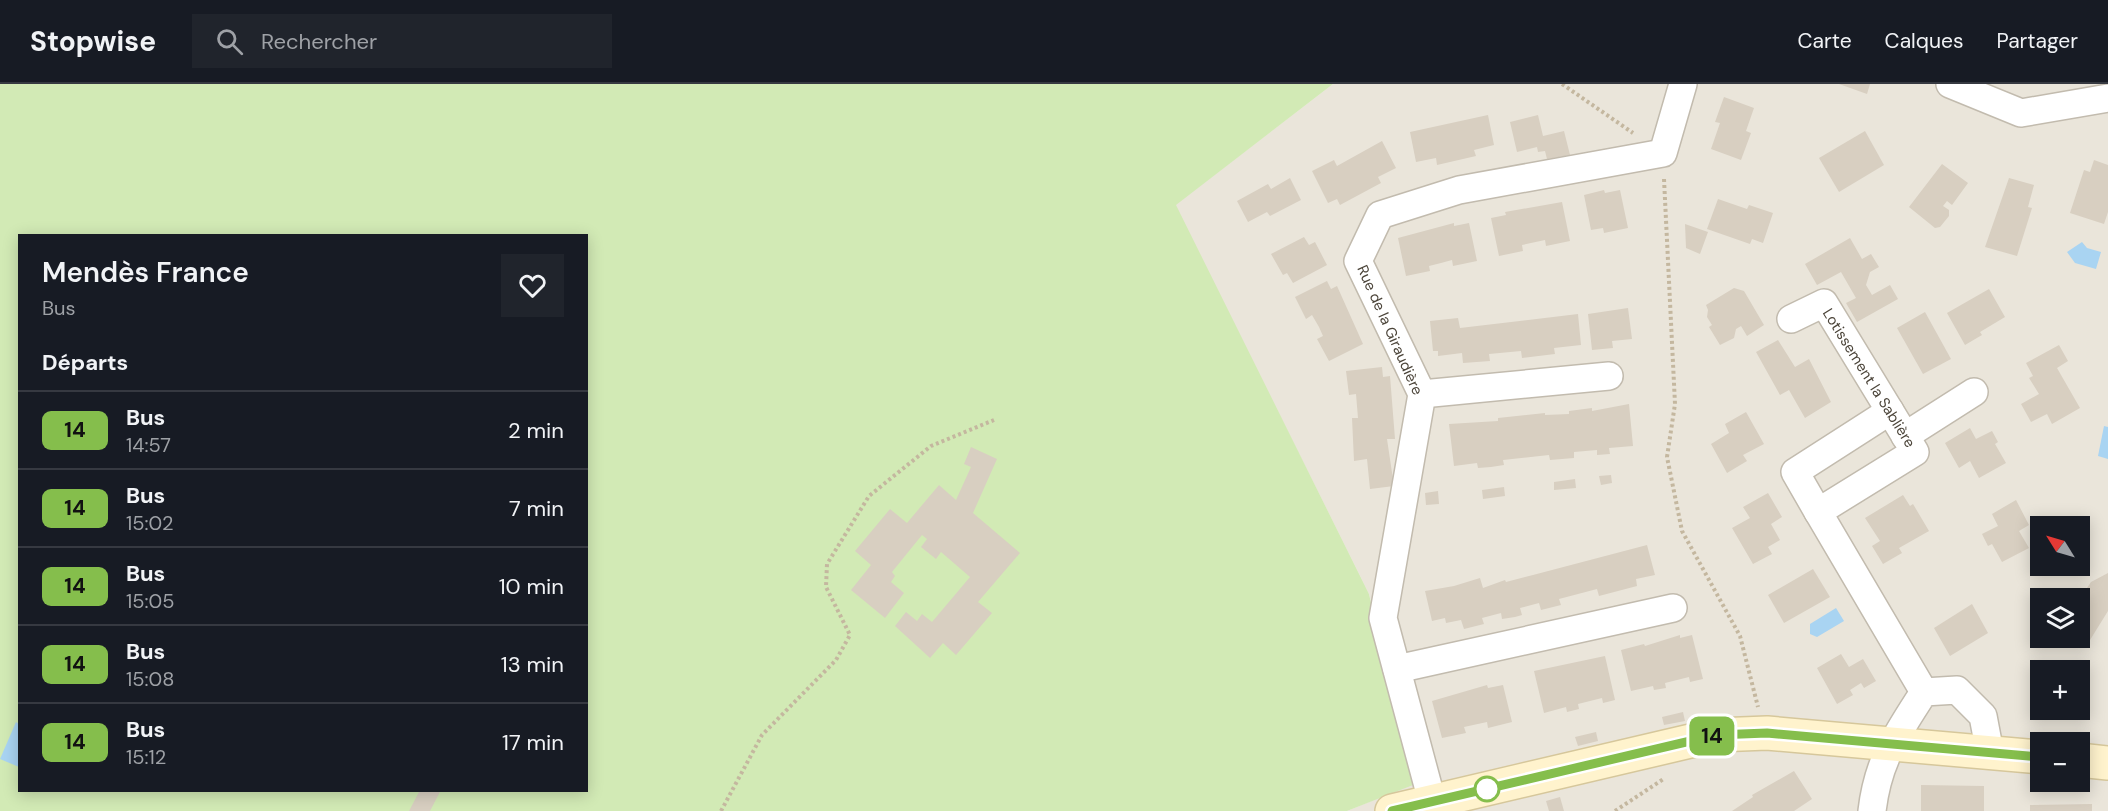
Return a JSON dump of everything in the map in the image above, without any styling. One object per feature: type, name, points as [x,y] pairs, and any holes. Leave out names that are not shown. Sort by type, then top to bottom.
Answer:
[{"type":"street","points":[[1662,153],[1683,84]]},
{"type":"street","points":[[1950,84],[2021,113],[2108,98]]},
{"type":"street","name":"Rue de la Giraudière","points":[[1432,801],[1383,618],[1422,394],[1358,261],[1380,215],[1459,190],[1662,153]]},
{"type":"street","name":"Lotissement la Sablière","points":[[1791,319],[1824,303],[1915,452],[1818,512]]},
{"type":"street","points":[[1422,394],[1609,376]]},
{"type":"street","points":[[1905,436],[1974,392]]},
{"type":"street","points":[[1890,411],[1795,472],[1924,692]]},
{"type":"street","points":[[1397,669],[1673,608]]},
{"type":"street","points":[[1924,692],[1957,690],[1983,716],[1990,753]]},
{"type":"street","points":[[1872,811],[1876,780],[1891,746],[1924,692]]},
{"type":"street","points":[[1392,811],[1716,735],[1767,733],[1891,746],[2030,756]]},
{"type":"street","points":[[2090,761],[2108,763]]},
{"type":"path","points":[[1562,84],[1662,153],[1675,404],[1667,457],[1682,531],[1740,636],[1756,704],[1767,733]]},
{"type":"path","points":[[721,811],[762,735],[836,660],[850,635],[826,587],[827,564],[869,496],[931,446],[994,420]]},
{"type":"shaded area","points":[[1333,84],[2108,84],[2108,811],[1347,811],[1413,784],[1369,594],[1175,205]]},
{"type":"green space","points":[[0,84],[1333,84],[1176,205],[1369,594],[1413,785],[1347,811],[0,811]]},
{"type":"water","points":[[2082,242],[2087,248],[2101,252],[2096,269],[2075,263],[2067,252]]},
{"type":"water","points":[[2104,426],[2108,427],[2108,459],[2098,456]]},
{"type":"water","points":[[1836,608],[1844,621],[1817,637],[1810,634],[1810,624]]},
{"type":"water","points":[[16,722],[18,723],[18,767],[0,759]]},
{"type":"building","points":[[1839,84],[1870,84],[1867,94]]},
{"type":"building","points":[[1724,97],[1754,108],[1746,131],[1751,133],[1741,160],[1711,149],[1720,123],[1715,122]]},
{"type":"building","points":[[1488,115],[1494,145],[1474,150],[1476,156],[1437,165],[1436,158],[1416,162],[1410,132]]},
{"type":"building","points":[[1538,115],[1543,136],[1564,131],[1570,155],[1547,159],[1545,151],[1538,152],[1537,147],[1517,152],[1510,122]]},
{"type":"building","points":[[1865,131],[1884,165],[1839,192],[1819,158]]},
{"type":"building","points":[[1382,141],[1396,168],[1378,177],[1381,183],[1340,205],[1337,199],[1328,203],[1312,171],[1334,160],[1337,166]]},
{"type":"building","points":[[2094,160],[2108,165],[2108,212],[2104,224],[2070,213],[2084,170],[2090,172]]},
{"type":"building","points":[[1942,164],[1968,183],[1952,205],[1947,201],[1943,206],[1949,210],[1949,216],[1940,227],[1935,228],[1909,207]]},
{"type":"building","points":[[1290,178],[1301,200],[1270,216],[1267,212],[1248,222],[1237,201],[1268,184],[1271,189]]},
{"type":"building","points":[[2009,178],[2034,185],[2028,207],[2032,208],[2017,256],[1985,247]]},
{"type":"building","points":[[1604,190],[1605,193],[1620,190],[1628,228],[1604,233],[1603,228],[1591,230],[1584,195]]},
{"type":"building","points":[[1718,199],[1747,209],[1749,205],[1773,213],[1763,243],[1752,239],[1750,244],[1707,229]]},
{"type":"building","points":[[1562,202],[1570,241],[1546,246],[1545,240],[1522,245],[1523,251],[1499,256],[1491,218],[1506,215],[1505,212]]},
{"type":"building","points":[[1454,223],[1454,226],[1469,223],[1477,261],[1453,266],[1452,260],[1429,266],[1430,271],[1406,276],[1398,238]]},
{"type":"building","points":[[1685,224],[1708,232],[1700,254],[1686,248]]},
{"type":"building","points":[[1304,237],[1309,245],[1315,242],[1327,265],[1293,283],[1287,273],[1283,275],[1271,254]]},
{"type":"building","points":[[1850,238],[1862,259],[1871,254],[1879,267],[1870,272],[1866,285],[1872,295],[1890,285],[1898,299],[1857,322],[1846,303],[1856,298],[1841,272],[1817,285],[1805,264]]},
{"type":"building","points":[[1327,281],[1331,289],[1337,286],[1363,344],[1329,361],[1317,339],[1323,336],[1319,327],[1312,315],[1306,319],[1295,297]]},
{"type":"building","points":[[1734,288],[1744,291],[1764,325],[1747,336],[1741,326],[1736,329],[1734,338],[1720,345],[1709,327],[1712,325],[1707,317],[1706,305]]},
{"type":"building","points":[[1989,289],[2005,317],[1980,332],[1982,335],[1965,345],[1947,313]]},
{"type":"building","points":[[1628,308],[1632,339],[1612,341],[1613,348],[1592,350],[1588,314]]},
{"type":"building","points":[[1925,312],[1951,359],[1923,374],[1897,328]]},
{"type":"building","points":[[1578,314],[1581,345],[1554,348],[1555,354],[1522,358],[1521,351],[1489,354],[1490,361],[1463,363],[1462,353],[1438,356],[1438,351],[1433,351],[1430,321],[1458,318],[1460,328]]},
{"type":"building","points":[[1778,340],[1795,367],[1809,359],[1831,402],[1805,418],[1789,390],[1780,395],[1756,352]]},
{"type":"building","points":[[2059,345],[2068,361],[2057,368],[2080,408],[2052,424],[2047,414],[2031,422],[2021,404],[2039,394],[2029,378],[2033,376],[2026,363]]},
{"type":"building","points":[[1382,367],[1383,377],[1390,376],[1395,439],[1387,439],[1394,486],[1370,489],[1367,459],[1354,461],[1352,418],[1358,418],[1356,394],[1349,395],[1346,371]]},
{"type":"building","points":[[1629,404],[1633,446],[1609,448],[1610,454],[1597,455],[1597,450],[1574,452],[1574,458],[1550,460],[1549,455],[1503,460],[1504,465],[1491,467],[1478,468],[1477,463],[1454,466],[1449,424],[1498,421],[1498,418],[1545,413],[1545,415],[1569,414],[1569,411],[1592,408],[1592,411]]},
{"type":"building","points":[[1746,412],[1764,444],[1743,455],[1747,461],[1727,473],[1711,444],[1729,433],[1725,424]]},
{"type":"building","points":[[1970,428],[1976,439],[1992,431],[1998,442],[1995,444],[2006,463],[1979,478],[1970,461],[1959,468],[1945,443]]},
{"type":"building","points":[[971,447],[997,459],[973,513],[1020,553],[978,602],[992,613],[956,655],[943,643],[930,658],[895,626],[906,612],[917,621],[922,614],[932,622],[970,577],[941,552],[936,559],[921,547],[927,539],[922,535],[892,572],[895,576],[891,582],[904,593],[885,618],[851,590],[871,565],[855,551],[890,509],[907,523],[939,485],[956,500],[971,467],[964,464]]},
{"type":"building","points":[[1611,475],[1612,483],[1601,485],[1599,476]]},
{"type":"building","points":[[1575,479],[1576,488],[1554,490],[1554,482]]},
{"type":"building","points":[[1504,487],[1505,496],[1483,499],[1482,490]]},
{"type":"building","points":[[1438,491],[1439,504],[1426,505],[1425,493]]},
{"type":"building","points":[[1768,493],[1782,517],[1771,524],[1780,540],[1768,547],[1772,554],[1753,564],[1732,528],[1750,518],[1743,507]]},
{"type":"building","points":[[1903,495],[1910,506],[1913,504],[1929,531],[1899,548],[1902,553],[1883,564],[1872,546],[1880,541],[1865,518]]},
{"type":"building","points":[[2016,500],[2029,525],[2019,531],[2029,548],[2002,562],[1992,544],[1988,546],[1982,534],[1998,526],[1992,514]]},
{"type":"building","points":[[1647,545],[1655,575],[1636,579],[1637,586],[1599,596],[1597,589],[1559,599],[1561,605],[1541,610],[1539,603],[1520,608],[1522,615],[1502,619],[1501,613],[1482,618],[1484,624],[1464,629],[1461,620],[1446,623],[1445,618],[1432,621],[1425,591],[1454,586],[1480,578],[1483,588],[1505,580],[1506,582]]},
{"type":"building","points":[[1813,569],[1830,597],[1784,623],[1768,595]]},
{"type":"building","points":[[2108,573],[2108,611],[2090,640],[2090,588],[2087,588],[2091,582]]},
{"type":"building","points":[[1972,604],[1988,633],[1950,656],[1934,628]]},
{"type":"building","points":[[1680,635],[1680,638],[1692,635],[1703,679],[1690,682],[1689,677],[1665,683],[1666,688],[1654,690],[1653,686],[1631,691],[1621,650],[1644,644],[1645,646]]},
{"type":"building","points":[[1841,654],[1849,667],[1863,659],[1876,681],[1864,688],[1861,683],[1850,690],[1853,695],[1837,704],[1817,668]]},
{"type":"building","points":[[1605,656],[1615,700],[1603,703],[1602,698],[1578,704],[1579,709],[1567,712],[1566,707],[1544,713],[1534,671]]},
{"type":"building","points":[[1487,685],[1488,688],[1503,685],[1512,722],[1488,728],[1487,722],[1464,727],[1466,733],[1442,738],[1432,701]]},
{"type":"building","points":[[1683,712],[1685,721],[1664,725],[1662,717]]},
{"type":"building","points":[[1596,732],[1598,741],[1578,746],[1575,737]]},
{"type":"building","points":[[1794,771],[1812,799],[1794,811],[1732,811],[1753,797],[1752,795]]},
{"type":"building","points":[[1921,785],[1984,786],[1984,811],[1921,811]]},
{"type":"building","points":[[419,792],[440,792],[430,811],[409,811]]},
{"type":"building","points":[[1560,797],[1564,811],[1549,811],[1546,801]]},
{"type":"building","points":[[2092,804],[2092,811],[2030,811],[2030,805]]},
{"type":"bus line","name":"14","points":[[1392,811],[1716,735],[1767,733],[1891,746],[2030,756]]}]
